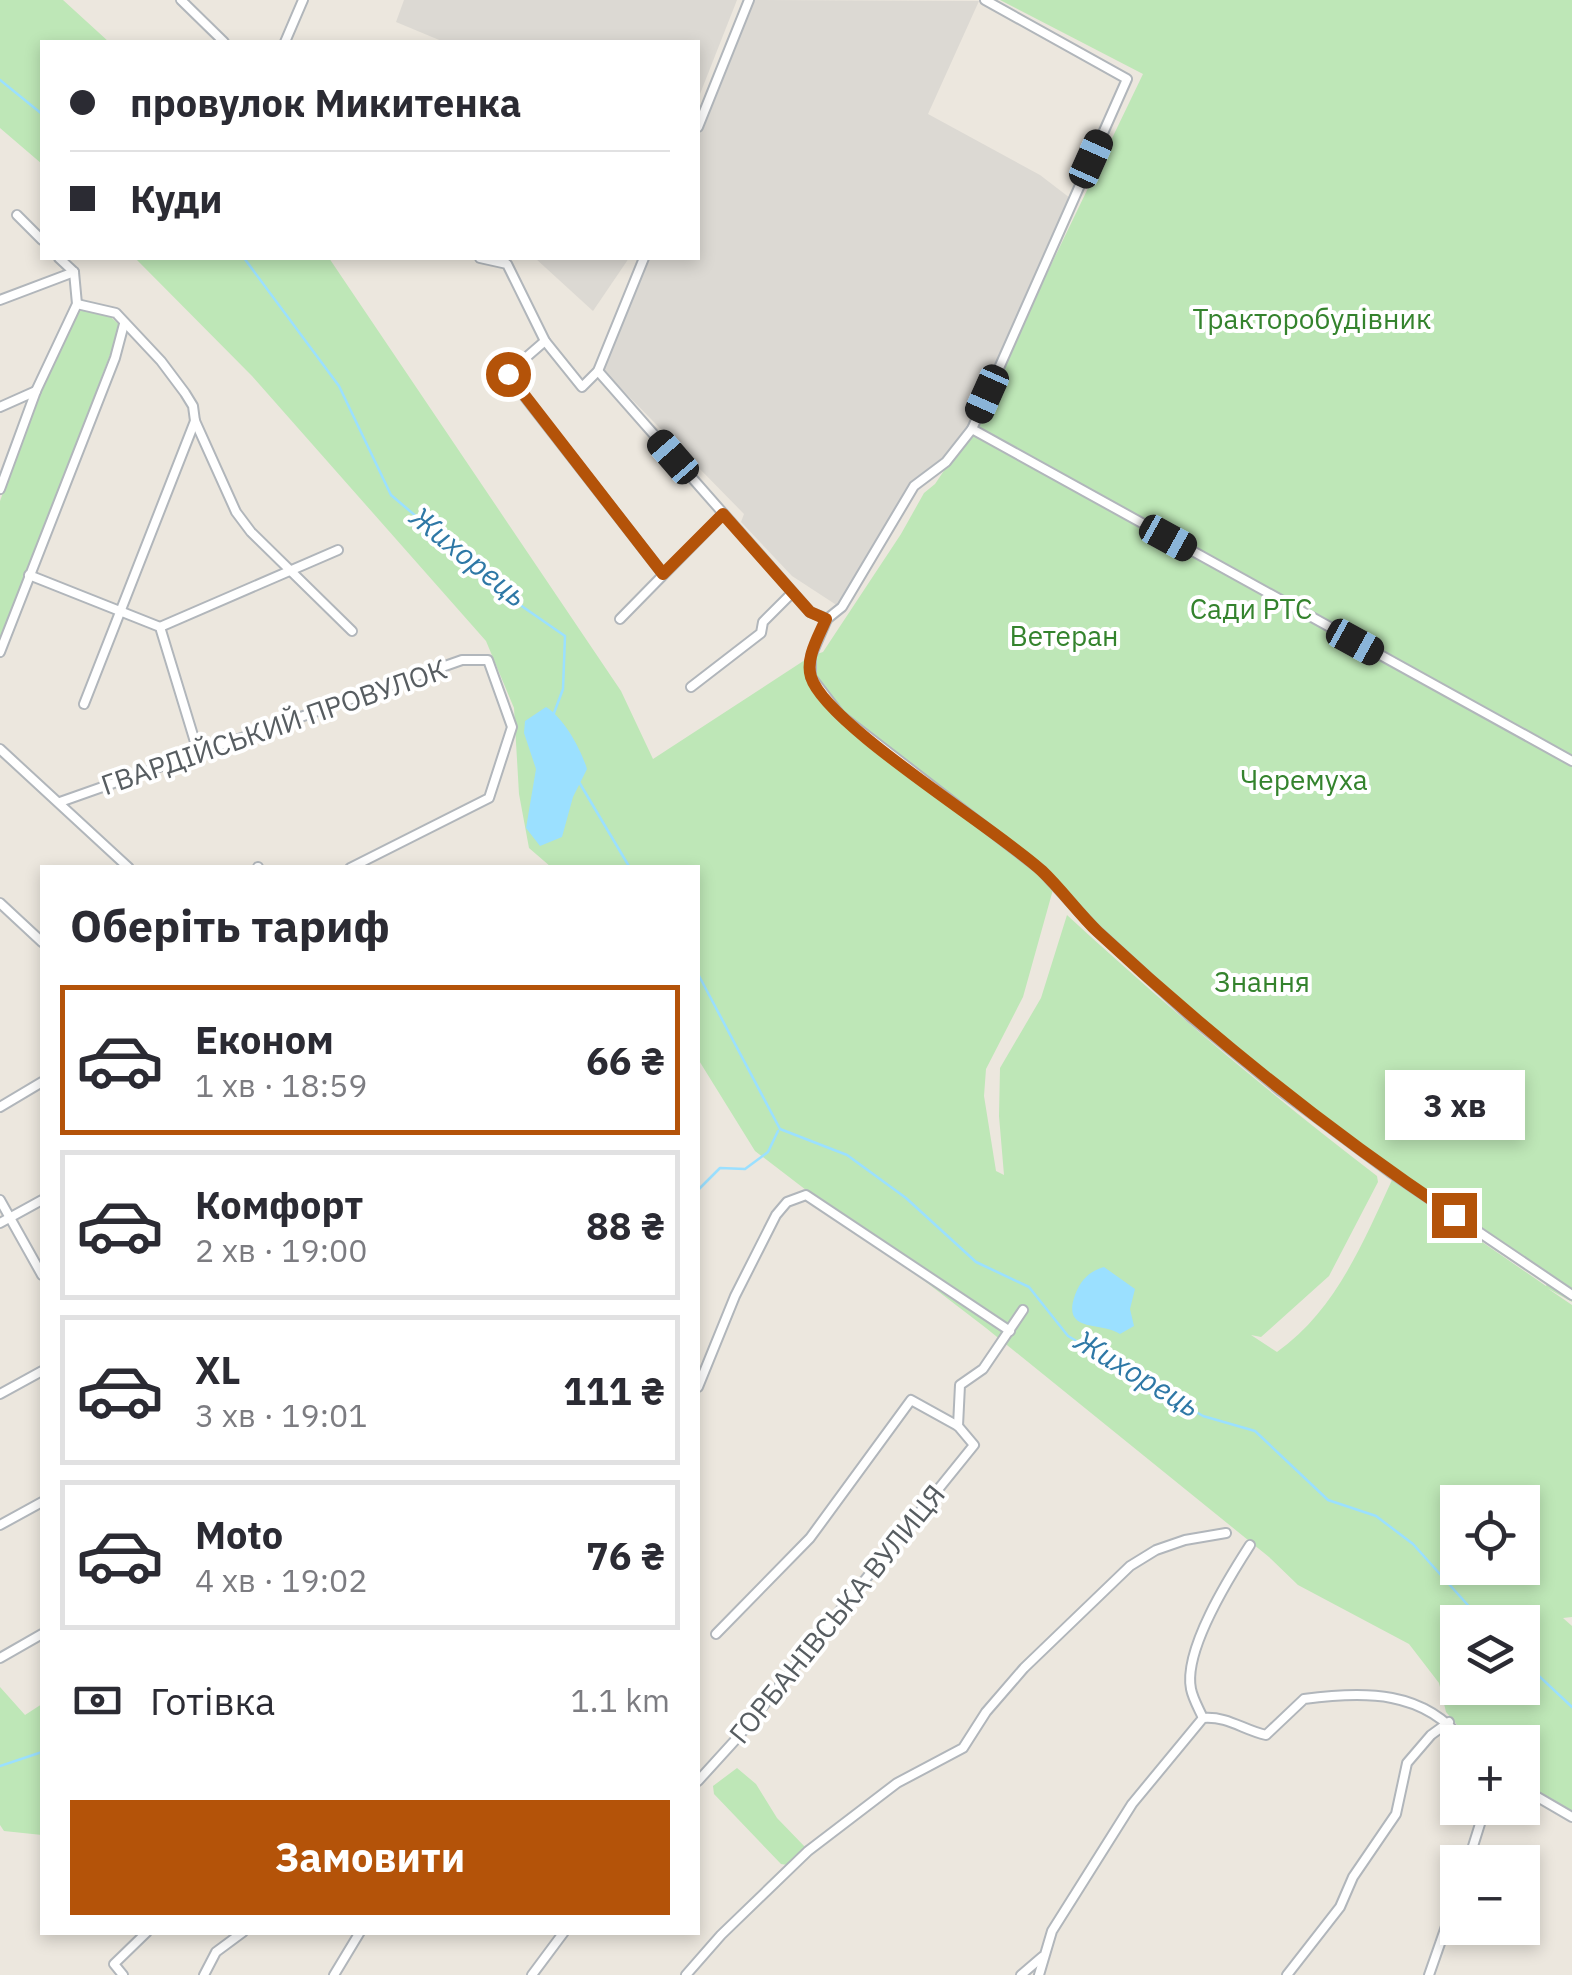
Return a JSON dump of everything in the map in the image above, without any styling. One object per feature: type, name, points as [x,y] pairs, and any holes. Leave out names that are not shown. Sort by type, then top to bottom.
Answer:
[{"type":"street","points":[[180,0],[222,40]]},
{"type":"street","points":[[286,40],[303,0]]},
{"type":"street","points":[[700,122],[750,0]]},
{"type":"street","points":[[985,0],[1127,79],[972,429],[946,462],[914,486],[842,607],[826,619],[811,656],[811,676],[840,715],[1041,870],[1094,928],[1191,1017],[1281,1091],[1390,1172],[1572,1295]]},
{"type":"street","points":[[17,215],[40,238]]},
{"type":"street","points":[[0,490],[36,391],[77,304],[74,272],[61,260]]},
{"type":"street","points":[[489,260],[506,264],[544,341],[582,387],[598,370],[643,260]]},
{"type":"street","points":[[0,300],[74,272]]},
{"type":"street","points":[[77,304],[116,314],[161,361],[193,406],[195,421],[236,512],[251,532],[352,631]]},
{"type":"street","points":[[0,652],[124,324]]},
{"type":"street","points":[[544,341],[508,374],[663,574]]},
{"type":"street","points":[[598,370],[792,593],[810,612],[826,619]]},
{"type":"street","points":[[0,407],[36,391]]},
{"type":"street","points":[[84,704],[195,421]]},
{"type":"street","points":[[972,429],[1572,760]]},
{"type":"street","points":[[620,619],[723,514]]},
{"type":"street","points":[[29,575],[160,627],[338,550]]},
{"type":"street","points":[[690,687],[761,633],[763,622],[792,593]]},
{"type":"street","points":[[160,627],[199,755]]},
{"type":"street","name":"ГВАРДІЙСЬКИЙ ПРОВУЛОК","points":[[60,802],[462,660],[488,660],[512,726],[489,798],[356,865]]},
{"type":"street","points":[[0,750],[125,865]]},
{"type":"street","points":[[0,920],[2,905]]},
{"type":"street","points":[[2,905],[40,940]]},
{"type":"street","points":[[0,1107],[40,1083]]},
{"type":"street","points":[[700,1382],[776,1215],[787,1202],[806,1194],[1010,1331]]},
{"type":"street","points":[[0,1200],[40,1270]]},
{"type":"street","points":[[0,1223],[40,1201]]},
{"type":"street","points":[[716,1634],[810,1538],[911,1400],[958,1426],[960,1386],[984,1369],[1024,1310]]},
{"type":"street","points":[[0,1394],[40,1372]]},
{"type":"street","name":"ГОРБАНІВСЬКА ВУЛИЦЯ","points":[[700,1779],[974,1445],[958,1426]]},
{"type":"street","points":[[0,1525],[40,1503]]},
{"type":"street","points":[[686,1975],[721,1935],[808,1851],[908,1776],[963,1748],[986,1712],[1024,1668],[1130,1566],[1156,1550],[1185,1540],[1226,1534]]},
{"type":"street","points":[[1203,1718],[1191,1689],[1200,1640],[1220,1592],[1250,1545]]},
{"type":"street","points":[[0,1658],[40,1635]]},
{"type":"street","points":[[1038,1975],[1052,1931],[1132,1804],[1203,1718],[1223,1716],[1266,1736],[1304,1699],[1398,1697],[1451,1725]]},
{"type":"street","points":[[1288,1975],[1340,1907],[1352,1878],[1396,1814],[1407,1762],[1449,1722]]},
{"type":"street","points":[[1540,1798],[1572,1817]]},
{"type":"street","points":[[123,1975],[114,1964],[144,1935]]},
{"type":"street","points":[[204,1975],[216,1952],[239,1935]]},
{"type":"street","points":[[334,1975],[358,1935]]},
{"type":"street","points":[[532,1975],[562,1935]]},
{"type":"street","points":[[1429,1975],[1440,1944]]},
{"type":"street","points":[[1021,1975],[1042,1958]]},
{"type":"shaded area","points":[[404,0],[737,0],[700,94],[700,40],[439,40],[396,22]]},
{"type":"shaded area","points":[[754,0],[979,1],[928,114],[1040,175],[1070,198],[969,429],[945,460],[913,483],[838,606],[792,576],[741,522],[744,514],[603,370],[648,260],[700,260],[700,134]]},
{"type":"shaded area","points":[[537,260],[628,260],[593,311]]},
{"type":"green space","points":[[0,0],[63,0],[107,40],[40,40],[40,162],[0,128]]},
{"type":"green space","name":"Сади РТС","points":[[1000,0],[1572,0],[1572,1302],[1547,1288],[1572,1305],[1572,1617],[1563,1618],[1572,1626],[1572,1815],[1540,1793],[1540,1725],[1457,1725],[1444,1705],[1540,1705],[1540,1605],[1440,1605],[1440,1687],[1409,1644],[1298,1585],[1269,1557],[986,1328],[755,1151],[700,1062],[700,865],[549,865],[529,848],[519,794],[514,708],[486,641],[252,376],[137,260],[330,260],[621,691],[653,759],[811,656],[823,652],[924,493],[935,484],[972,429],[1143,74]],"holes":[[[1054,886],[1112,944],[1282,1092],[1549,1278],[1546,1286],[1392,1180],[1345,1274],[1315,1317],[1277,1352],[1251,1335],[1261,1337],[1329,1276],[1378,1182],[1377,1176],[1219,1049],[1067,915],[1041,998],[1000,1068],[1004,1175],[996,1171],[984,1096],[986,1069],[1023,997]]]},
{"type":"green space","points":[[86,308],[107,314],[121,326],[0,644],[0,501],[37,398],[75,314]]},
{"type":"green space","points":[[0,1687],[25,1715],[40,1705],[40,1835],[4,1831],[0,1825]]},
{"type":"green space","points":[[737,1768],[756,1784],[777,1818],[806,1848],[787,1865],[781,1864],[714,1794],[713,1786]]},
{"type":"water","points":[[546,707],[571,735],[587,769],[573,797],[562,837],[540,846],[526,828],[536,769],[524,733],[525,721]]},
{"type":"water","points":[[1104,1267],[1135,1289],[1130,1309],[1134,1326],[1120,1334],[1078,1321],[1074,1316],[1072,1307],[1080,1285],[1089,1274]]},
{"type":"waterway","name":"Жихорець","points":[[0,80],[40,112]]},
{"type":"waterway","name":"Жихорець","points":[[245,260],[339,386],[391,495],[523,607],[565,636],[563,689],[554,713]]},
{"type":"waterway","name":"Жихорець","points":[[579,782],[628,865]]},
{"type":"waterway","name":"Жихорець","points":[[700,978],[780,1129],[847,1155],[906,1198],[976,1262],[1029,1287],[1068,1336],[1203,1416],[1255,1431],[1328,1500],[1376,1516],[1413,1544],[1468,1605]]},
{"type":"waterway","points":[[700,1188],[720,1168],[745,1169],[768,1152],[778,1131]]},
{"type":"waterway","name":"Жихорець","points":[[1540,1677],[1572,1707]]},
{"type":"waterway","points":[[0,1766],[40,1753]]},
{"type":"route","points":[[508,374],[663,574],[723,514],[810,612],[826,619],[811,656],[811,676],[840,715],[1041,870],[1094,928],[1191,1017],[1281,1091],[1454,1215]]},
{"type":"park label","name":"Тракторобудівник","points":[[1312,319]]},
{"type":"park label","name":"Ветеран","points":[[1064,636]]},
{"type":"park label","name":"Черемуха","points":[[1304,780]]},
{"type":"park label","name":"Знання","points":[[1262,982]]}]
